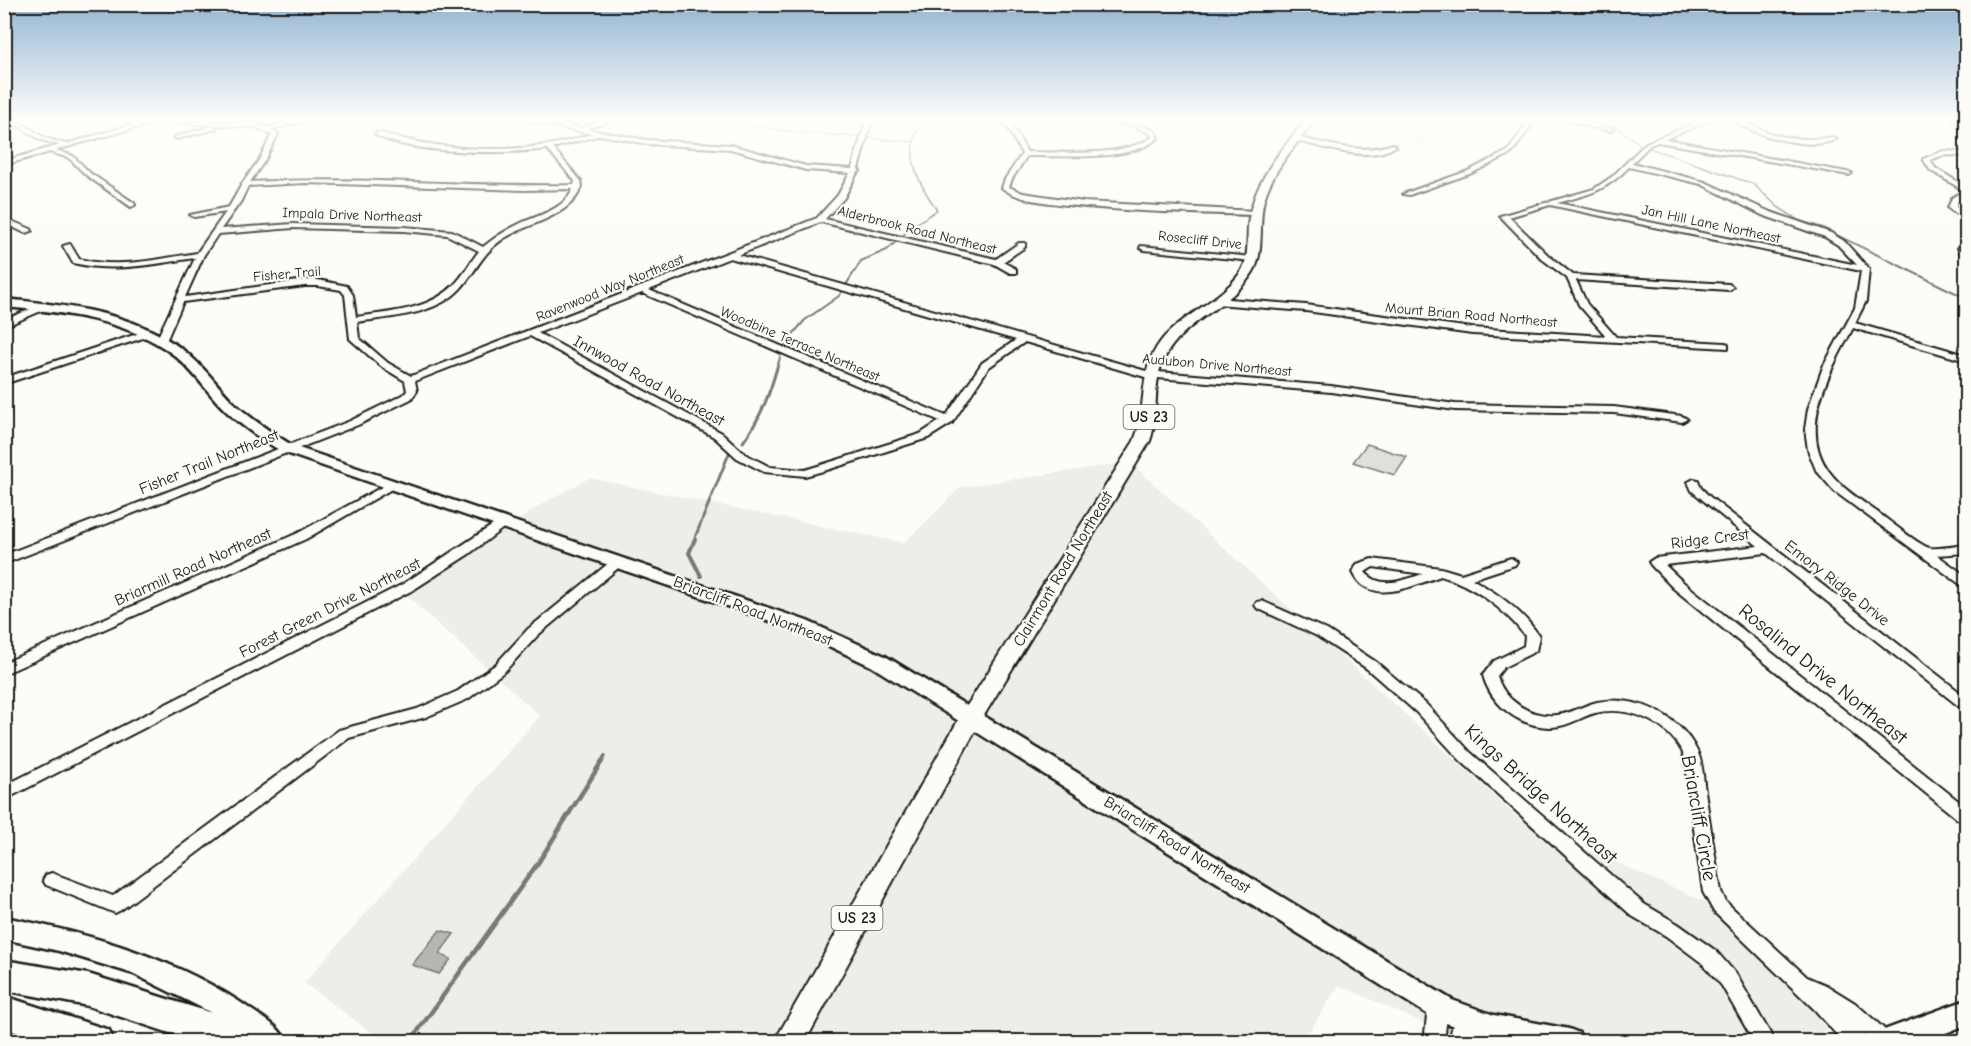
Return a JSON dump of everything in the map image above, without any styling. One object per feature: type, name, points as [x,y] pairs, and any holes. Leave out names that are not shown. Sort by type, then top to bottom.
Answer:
[{"type":"highway","points":[[4,975],[88,990],[250,1041]]},
{"type":"highway","points":[[4,1012],[96,1041]]},
{"type":"main road","name":"Clairmont Road Northeast","points":[[793,1037],[971,718],[1142,441],[1150,411],[1151,375],[1163,348],[1240,280],[1252,259],[1255,213],[1266,179],[1274,169]]},
{"type":"main road","name":"Briarcliff Road Northeast","points":[[4,303],[45,306],[110,322],[161,341],[178,353],[258,431],[288,449],[800,625],[878,661],[1453,1022],[1569,1041]]},
{"type":"main road","points":[[4,928],[86,947],[157,973],[216,1002],[273,1041]]},
{"type":"main road","points":[[1885,1041],[1966,1013]]},
{"type":"street","points":[[83,169],[131,205]]},
{"type":"street","points":[[161,341],[182,300],[188,278],[200,255],[255,169]]},
{"type":"street","points":[[569,169],[579,187]]},
{"type":"street","points":[[820,169],[857,171]]},
{"type":"street","points":[[1018,169],[1006,182],[1005,188],[1022,197],[1058,202],[1255,213]]},
{"type":"street","points":[[1407,194],[1476,169]]},
{"type":"street","points":[[1613,339],[1583,305],[1571,277],[1545,257],[1504,216],[1596,190],[1621,169]]},
{"type":"street","points":[[1646,169],[1703,183],[1765,213],[1834,238],[1864,269],[1861,305],[1819,387],[1813,407],[1810,434],[1815,456],[1823,475],[1838,489],[1966,582]]},
{"type":"street","points":[[1825,169],[1849,173]]},
{"type":"street","points":[[1932,169],[1964,188],[1965,193],[1955,200],[1952,208],[1966,219]]},
{"type":"street","name":"Alderbrook Road Northeast","points":[[820,220],[844,196],[857,171]]},
{"type":"street","points":[[245,184],[306,181],[524,188],[579,187]]},
{"type":"street","points":[[352,320],[401,311],[449,294],[463,281],[484,250],[514,230],[571,201],[579,187]]},
{"type":"street","name":"Jan Hill Lane Northeast","points":[[1553,204],[1864,269]]},
{"type":"street","points":[[194,214],[231,209]]},
{"type":"street","points":[[4,220],[28,231]]},
{"type":"street","name":"Alderbrook Road Northeast","points":[[820,220],[997,262],[1012,271]]},
{"type":"street","name":"Ravenwood Way Northeast","points":[[410,380],[533,334],[820,220]]},
{"type":"street","name":"Impala Drive Northeast","points":[[215,232],[293,226],[424,230],[449,233],[484,250]]},
{"type":"street","points":[[997,262],[1023,245]]},
{"type":"street","points":[[1966,245],[1962,248],[1966,256]]},
{"type":"street","points":[[67,246],[76,261],[98,266],[200,255]]},
{"type":"street","name":"Rosecliff Drive","points":[[1144,248],[1252,259]]},
{"type":"street","name":"Audubon Drive Northeast","points":[[729,255],[1151,375],[1331,389],[1455,407],[1614,410],[1682,419]]},
{"type":"street","points":[[1571,277],[1729,287]]},
{"type":"street","name":"Fisher Trail","points":[[182,300],[318,283],[344,288],[349,295],[353,332],[359,344],[385,366],[410,380]]},
{"type":"street","name":"Woodbine Terrace Northeast","points":[[643,290],[948,421]]},
{"type":"street","name":"Mount Brian Road Northeast","points":[[1216,301],[1306,308],[1461,330],[1725,346]]},
{"type":"street","points":[[4,324],[45,306]]},
{"type":"street","points":[[1850,324],[1966,358]]},
{"type":"street","points":[[4,381],[146,334]]},
{"type":"street","name":"Innwood Road Northeast","points":[[533,334],[718,435],[741,456],[768,470],[805,473],[924,436],[948,421],[985,365],[1022,340]]},
{"type":"street","name":"Fisher Trail Northeast","points":[[4,560],[288,449],[396,404],[412,391],[410,380]]},
{"type":"street","name":"Emory Ridge Drive","points":[[1694,482],[1706,500],[1966,704]]},
{"type":"street","name":"Briarmill Road Northeast","points":[[4,669],[302,536],[391,485]]},
{"type":"street","name":"Forest Green Drive Northeast","points":[[4,794],[417,582],[465,551],[502,522]]},
{"type":"street","name":"Ridge Crest","points":[[1655,562],[1768,549]]},
{"type":"street","points":[[1923,552],[1966,549]]},
{"type":"street","points":[[52,880],[115,905],[344,734],[421,713],[463,694],[500,668],[533,632],[619,561]]},
{"type":"street","points":[[1462,578],[1510,562]]},
{"type":"street","name":"Rosalind Drive Northeast","points":[[1655,562],[1678,585],[1966,816]]},
{"type":"street","name":"Briarcliff Circle","points":[[1441,572],[1386,587],[1368,582],[1359,572],[1365,564],[1372,563],[1441,572],[1462,578],[1517,617],[1532,636],[1531,648],[1499,663],[1490,675],[1491,687],[1509,706],[1529,717],[1557,721],[1596,708],[1628,705],[1652,714],[1683,739],[1691,753],[1712,891],[1720,907],[1856,1041]]},
{"type":"street","name":"Kings Bridge Northeast","points":[[1262,605],[1322,633],[1371,665],[1421,708],[1465,756],[1638,910],[1672,930],[1709,957],[1729,980],[1765,1041]]},
{"type":"street","name":"Briarcliff Circle","points":[[1796,980],[1840,1001],[1885,1041]]},
{"type":"street","points":[[1434,1041],[1453,1022]]},
{"type":"shaded area","points":[[1367,444],[1407,457],[1395,475],[1353,462]]},
{"type":"shaded area","points":[[1130,462],[1522,821],[1719,908],[1843,1022],[1805,1041],[1463,1041],[1339,985],[1303,1041],[384,1042],[304,983],[540,716],[406,595],[541,505],[589,478],[904,543],[961,487]]},
{"type":"shaded area","points":[[440,930],[454,934],[439,954],[451,959],[439,974],[412,965]]},
{"type":"waterway","points":[[910,228],[937,210],[923,188],[915,169]]},
{"type":"waterway","points":[[1709,169],[1753,184],[1778,207],[1798,220],[1824,228]]},
{"type":"waterway","points":[[778,365],[783,346],[805,320],[839,296],[861,261],[887,250],[912,227]]},
{"type":"waterway","points":[[1820,227],[1966,298]]},
{"type":"waterway","points":[[743,442],[764,405],[778,364]]},
{"type":"waterway","points":[[694,540],[730,451]]},
{"type":"waterway","points":[[695,539],[689,553],[701,576]]},
{"type":"waterway","points":[[601,763],[605,756]]},
{"type":"waterway","points":[[410,1042],[538,863],[602,761]]}]
